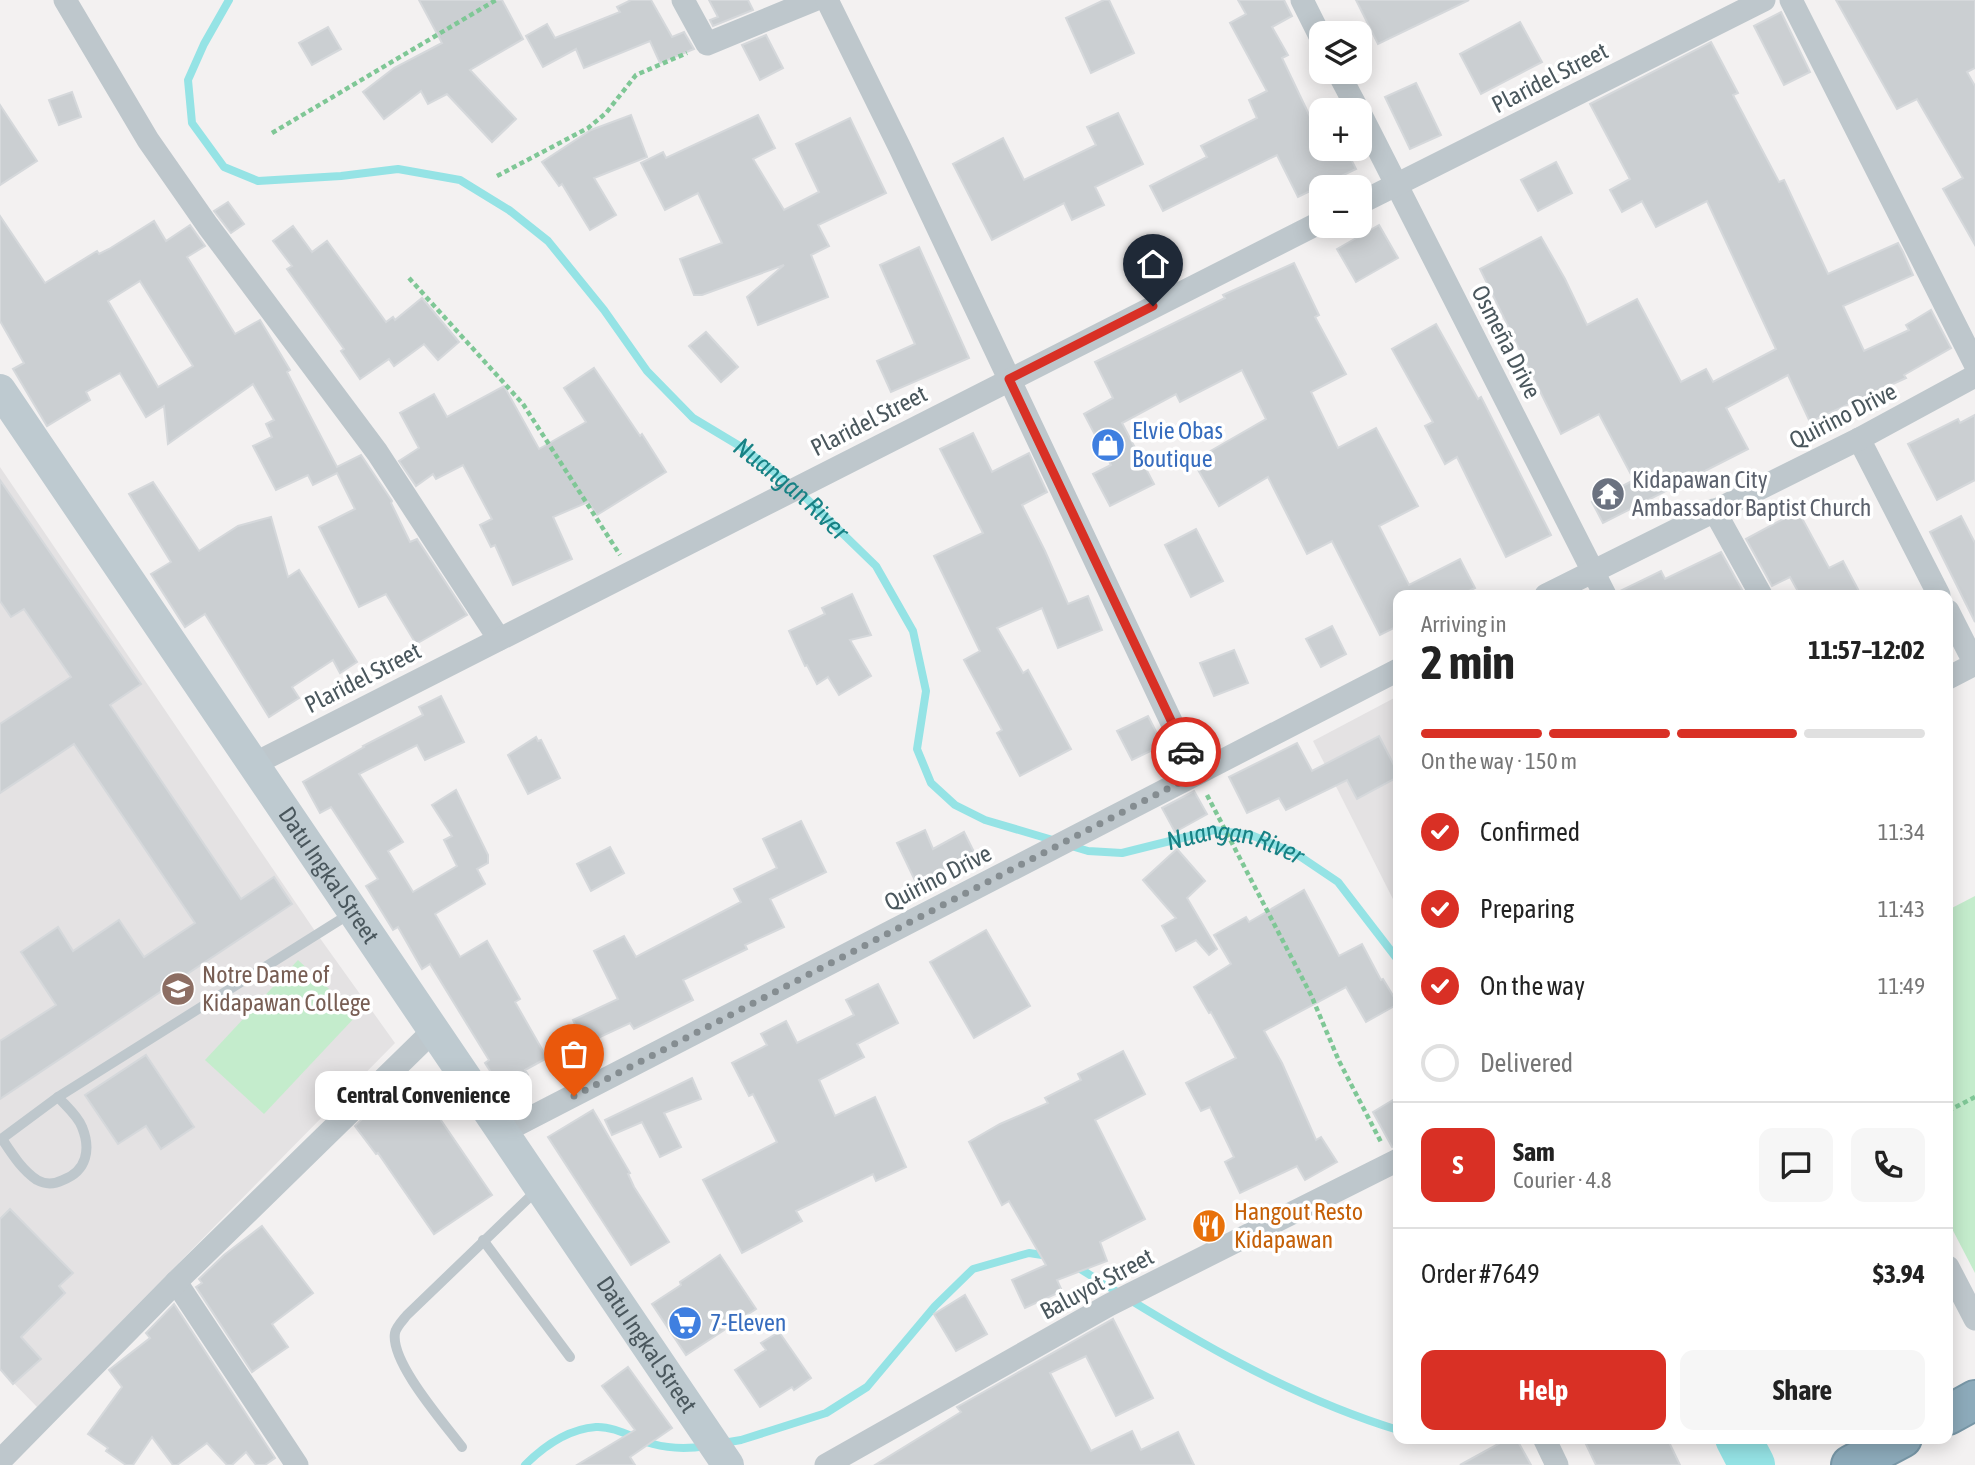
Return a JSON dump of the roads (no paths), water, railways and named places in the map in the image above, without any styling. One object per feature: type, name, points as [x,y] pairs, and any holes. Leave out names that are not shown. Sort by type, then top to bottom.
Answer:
[{"type":"highway","points":[[1953,1412],[1975,1400]]},
{"type":"highway","points":[[1851,1465],[1891,1444]]},
{"type":"street","points":[[65,0],[148,139],[208,226],[377,452],[499,639]]},
{"type":"street","points":[[683,0],[708,44],[814,0]]},
{"type":"street","points":[[827,0],[1196,774]]},
{"type":"street","points":[[1302,0],[1312,21]]},
{"type":"street","name":"Plaridel Street","points":[[1372,197],[1764,0]]},
{"type":"street","points":[[1791,0],[1975,364]]},
{"type":"street","name":"Osmeña Drive","points":[[1372,137],[1602,590]]},
{"type":"street","name":"Plaridel Street","points":[[254,764],[1309,228]]},
{"type":"street","name":"Quirino Drive","points":[[1556,590],[1858,439],[1975,376]]},
{"type":"street","name":"Datu Ingkal Street","points":[[0,390],[728,1465]]},
{"type":"street","points":[[1858,439],[1936,590]]},
{"type":"street","points":[[1714,510],[1758,590]]},
{"type":"street","points":[[1953,621],[1975,663],[1953,675]]},
{"type":"street","name":"Quirino Drive","points":[[503,1132],[1393,673]]},
{"type":"street","points":[[0,1461],[176,1282],[434,1030]]},
{"type":"street","name":"Baluyot Street","points":[[827,1465],[1156,1280],[1393,1166]]},
{"type":"street","points":[[1953,1277],[1975,1319]]},
{"type":"street","points":[[176,1282],[297,1465]]},
{"type":"lane","points":[[58,1097],[82,1125],[88,1154],[81,1169],[68,1179],[53,1184],[39,1181],[19,1163],[1,1139],[58,1097],[353,911]]},
{"type":"lane","points":[[462,1447],[402,1366],[396,1349],[395,1332],[407,1315],[540,1187]]},
{"type":"lane","points":[[484,1240],[570,1357]]},
{"type":"waterway","name":"Nuangan River","points":[[229,0],[204,44],[188,80],[192,123],[224,167],[258,181],[341,176],[398,169],[460,180],[509,210],[548,241],[604,310],[647,371],[693,418],[743,448],[769,468],[806,498],[876,566],[913,631],[926,691],[917,749],[931,783],[955,805],[985,820],[1056,841]]},
{"type":"waterway","name":"Nuangan River","points":[[1068,845],[1088,851],[1122,853],[1214,830],[1251,835],[1295,853],[1338,882],[1393,954]]},
{"type":"waterway","points":[[723,1443],[741,1440],[826,1413],[867,1387],[935,1306],[973,1269],[1029,1253],[1049,1256]]},
{"type":"waterway","points":[[1074,1265],[1191,1336],[1271,1379],[1312,1398],[1393,1428]]},
{"type":"waterway","points":[[525,1465],[540,1451],[558,1440],[586,1428],[610,1429],[666,1447],[707,1446]]},
{"type":"waterway","name":"Nuangan River","points":[[1741,1444],[1752,1465]]},
{"type":"place","name":"Elvie Obas Boutique","points":[[1108,445]]},
{"type":"place","name":"Kidapawan City Ambassador Baptist Church","points":[[1608,494]]},
{"type":"place","name":"Notre Dame of Kidapawan College","points":[[178,989]]},
{"type":"place","name":"Central Convenience","points":[[574,1096]]},
{"type":"place","name":"Hangout Resto Kidapawan","points":[[1209,1226]]},
{"type":"place","name":"7-Eleven","points":[[685,1323]]}]
